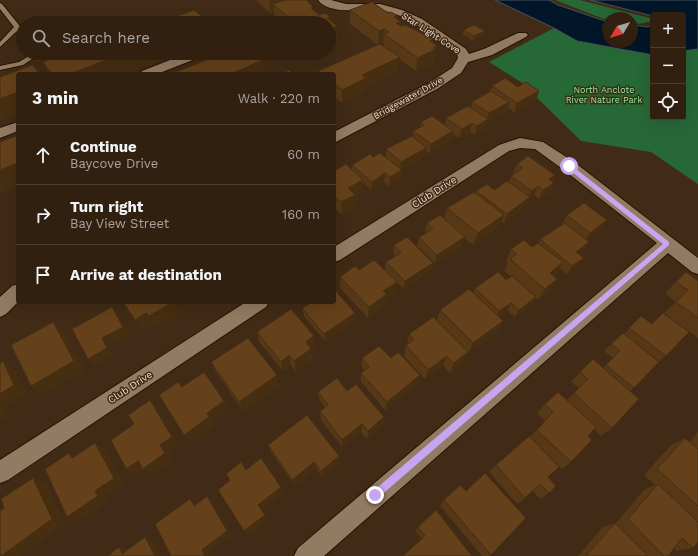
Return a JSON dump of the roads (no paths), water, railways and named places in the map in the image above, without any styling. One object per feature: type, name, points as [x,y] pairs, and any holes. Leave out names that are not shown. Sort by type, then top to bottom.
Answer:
[{"type":"street","name":"Star Light Cove","points":[[322,0],[330,5],[343,7],[386,8],[406,14],[462,52],[465,59]]},
{"type":"street","points":[[465,59],[488,52],[522,35]]},
{"type":"street","name":"Bridgewater Drive","points":[[336,137],[433,86],[457,70],[462,60],[465,59]]},
{"type":"street","points":[[151,72],[181,60]]},
{"type":"street","points":[[200,72],[212,67],[218,60]]},
{"type":"street","points":[[0,133],[16,127]]},
{"type":"street","name":"Club Drive","points":[[336,254],[504,148],[520,143],[538,145],[569,166],[667,244]]},
{"type":"street","points":[[306,556],[667,244],[698,267]]},
{"type":"street","points":[[0,310],[16,293]]},
{"type":"street","name":"Club Drive","points":[[0,472],[257,304]]},
{"type":"lane","points":[[0,5],[16,25]]},
{"type":"lane","points":[[0,45],[16,29]]},
{"type":"lane","points":[[0,68],[21,64],[27,60]]},
{"type":"water","points":[[495,0],[549,0],[558,5],[602,20],[602,46],[577,41],[554,28]]},
{"type":"water","points":[[590,0],[698,0],[698,49],[686,51],[686,12],[650,12],[650,15]]},
{"type":"water","points":[[638,26],[648,27],[650,26],[650,54],[615,48],[638,48]]},
{"type":"park label","name":"North Anclote River Nature Park","points":[[604,96]]}]
